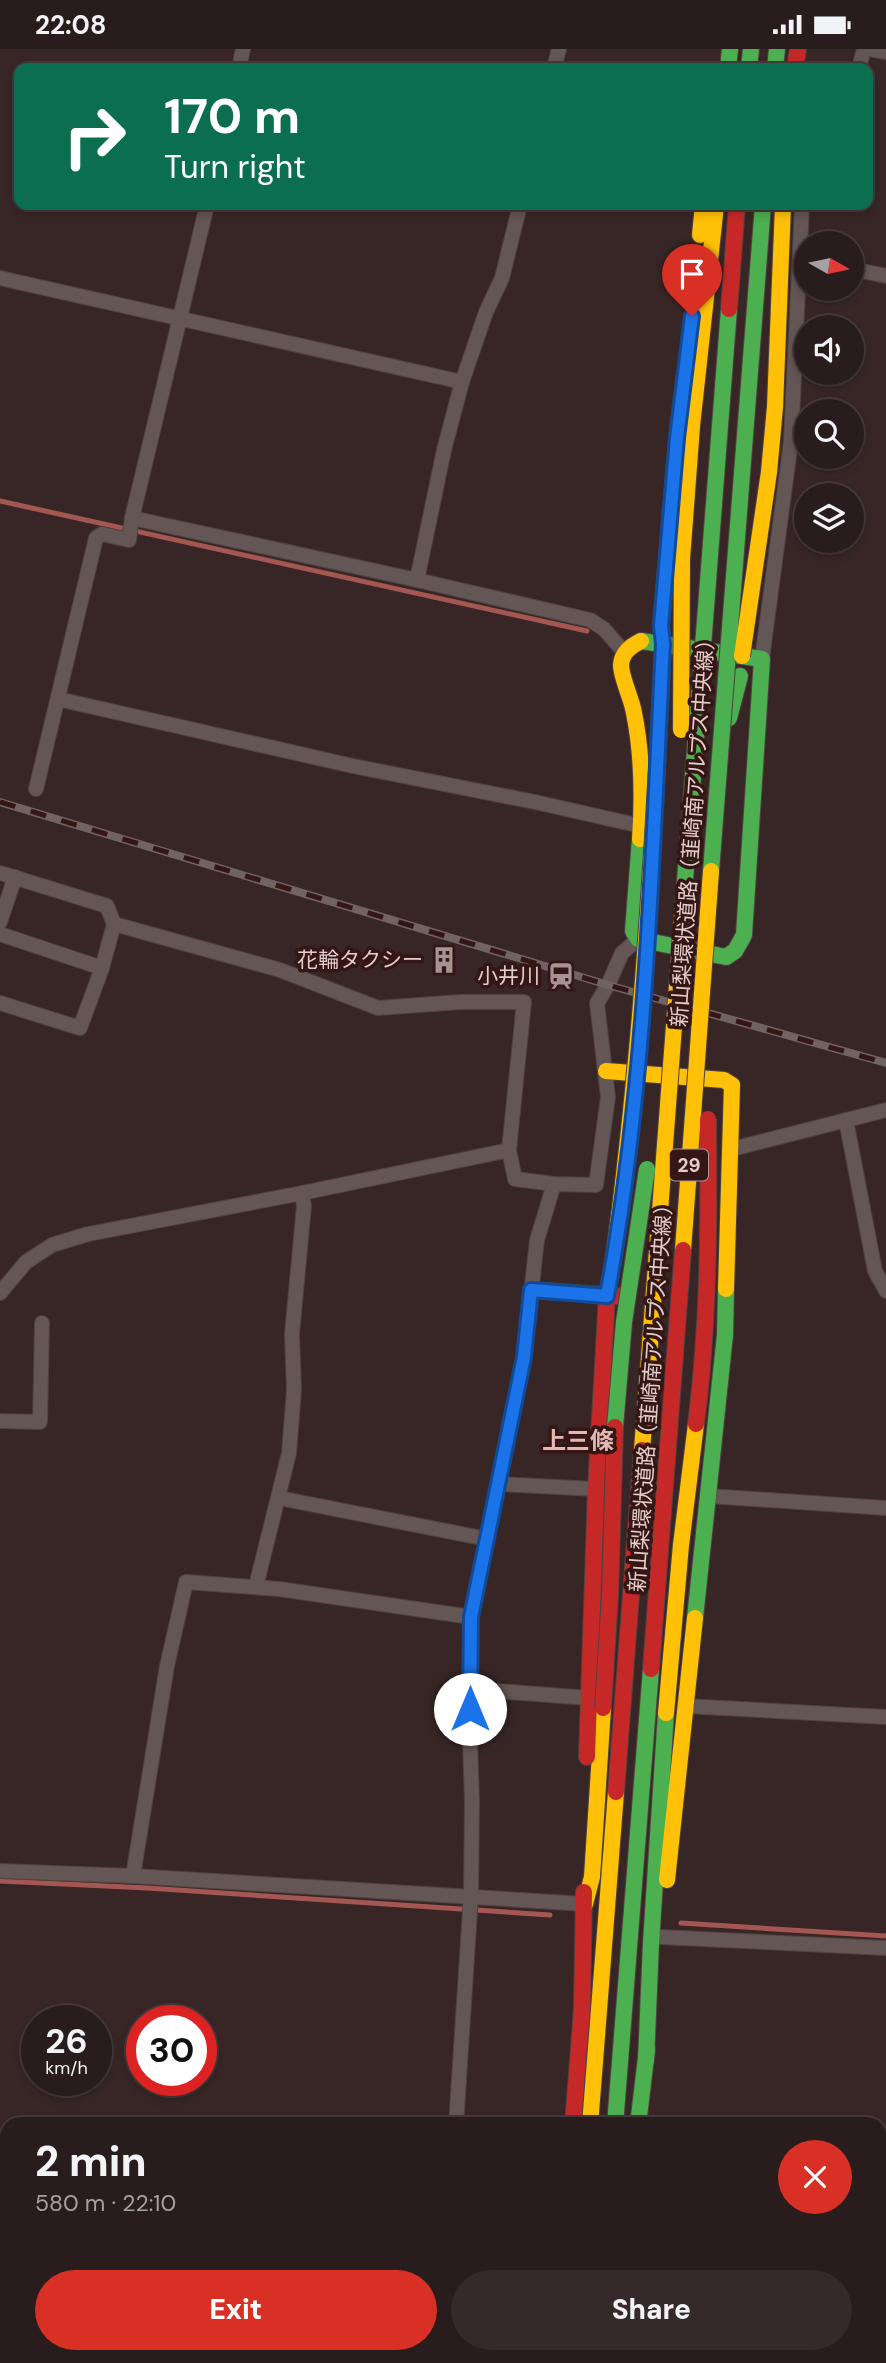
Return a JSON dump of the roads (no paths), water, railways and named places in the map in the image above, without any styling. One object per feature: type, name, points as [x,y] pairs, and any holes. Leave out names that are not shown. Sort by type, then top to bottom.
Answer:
[{"type":"main road","points":[[574,2117],[582,2009],[585,1904],[583,1879],[596,1489],[607,1296],[629,1152],[638,1058],[656,817],[663,644],[661,626],[677,438],[702,210]]},
{"type":"main road","points":[[692,801],[681,754],[682,558],[692,426],[715,210]]},
{"type":"main road","name":"新山梨環状道路（韮崎南アルプス中央線）","points":[[591,2117],[737,210]]},
{"type":"main road","name":"新山梨環状道路（韮崎南アルプス中央線）","points":[[616,2117],[763,210]]},
{"type":"main road","points":[[718,764],[740,676],[769,472],[775,407],[783,210]]},
{"type":"main road","points":[[641,641],[663,644],[762,659],[744,935],[733,955],[726,957],[638,939],[633,930],[641,826],[640,749],[634,711],[621,666],[625,653],[641,641]]},
{"type":"main road","points":[[585,1904],[592,1877],[603,1708],[619,1375],[684,896]]},
{"type":"main road","points":[[660,1896],[666,1713],[681,1545],[707,1320],[708,900]]},
{"type":"main road","points":[[606,1071],[724,1080],[732,1085],[727,1308],[686,1706],[660,1896],[639,2117]]},
{"type":"main road","points":[[531,1290],[727,1308]]},
{"type":"street","points":[[867,49],[886,52]]},
{"type":"street","points":[[36,789],[96,538],[102,534],[129,540],[132,518],[207,210]]},
{"type":"street","points":[[417,580],[444,450],[486,312],[502,278],[519,210]]},
{"type":"street","points":[[802,210],[802,231]]},
{"type":"street","points":[[864,271],[886,276]]},
{"type":"street","points":[[0,278],[463,382]]},
{"type":"street","points":[[762,659],[791,441],[800,301]]},
{"type":"street","points":[[132,518],[590,620],[604,629],[625,653]]},
{"type":"street","points":[[58,699],[353,766],[641,826]]},
{"type":"street","points":[[0,922],[7,875],[107,907],[114,923],[102,968],[80,1028],[0,1003]]},
{"type":"street","points":[[114,923],[280,970],[378,1008],[460,1002],[524,1002],[509,1150],[515,1179],[554,1184],[596,1185],[608,1097],[597,1003],[622,953],[638,939]]},
{"type":"street","points":[[0,934],[102,968]]},
{"type":"street","points":[[732,1149],[886,1110]]},
{"type":"street","points":[[846,1120],[875,1271],[886,1291]]},
{"type":"street","points":[[0,1293],[26,1262],[52,1245],[88,1234],[509,1150]]},
{"type":"street","points":[[457,2117],[471,1898],[471,1617],[524,1357],[537,1240],[554,1184]]},
{"type":"street","points":[[256,1586],[289,1453],[293,1403],[292,1334],[304,1206],[302,1193]]},
{"type":"street","points":[[0,1421],[40,1422],[42,1323]]},
{"type":"street","points":[[498,1484],[596,1489]]},
{"type":"street","points":[[709,1496],[886,1508]]},
{"type":"street","points":[[279,1498],[487,1539]]},
{"type":"street","points":[[133,1876],[167,1666],[186,1582],[256,1586],[471,1617]]},
{"type":"street","points":[[470,1689],[589,1698]]},
{"type":"street","points":[[686,1706],[886,1717]]},
{"type":"street","points":[[0,1871],[133,1876],[585,1904]]},
{"type":"street","points":[[656,1940],[886,1948]]},
{"type":"waterway","points":[[0,501],[587,631]]},
{"type":"waterway","points":[[0,1881],[550,1915]]},
{"type":"waterway","points":[[681,1923],[886,1936]]},
{"type":"railway","points":[[0,802],[608,985],[886,1063]]},
{"type":"place","name":"花輪タクシー","points":[[444,960]]},
{"type":"place","name":"小井川","points":[[561,976]]},
{"type":"district","name":"上三條","points":[[578,1441]]}]
